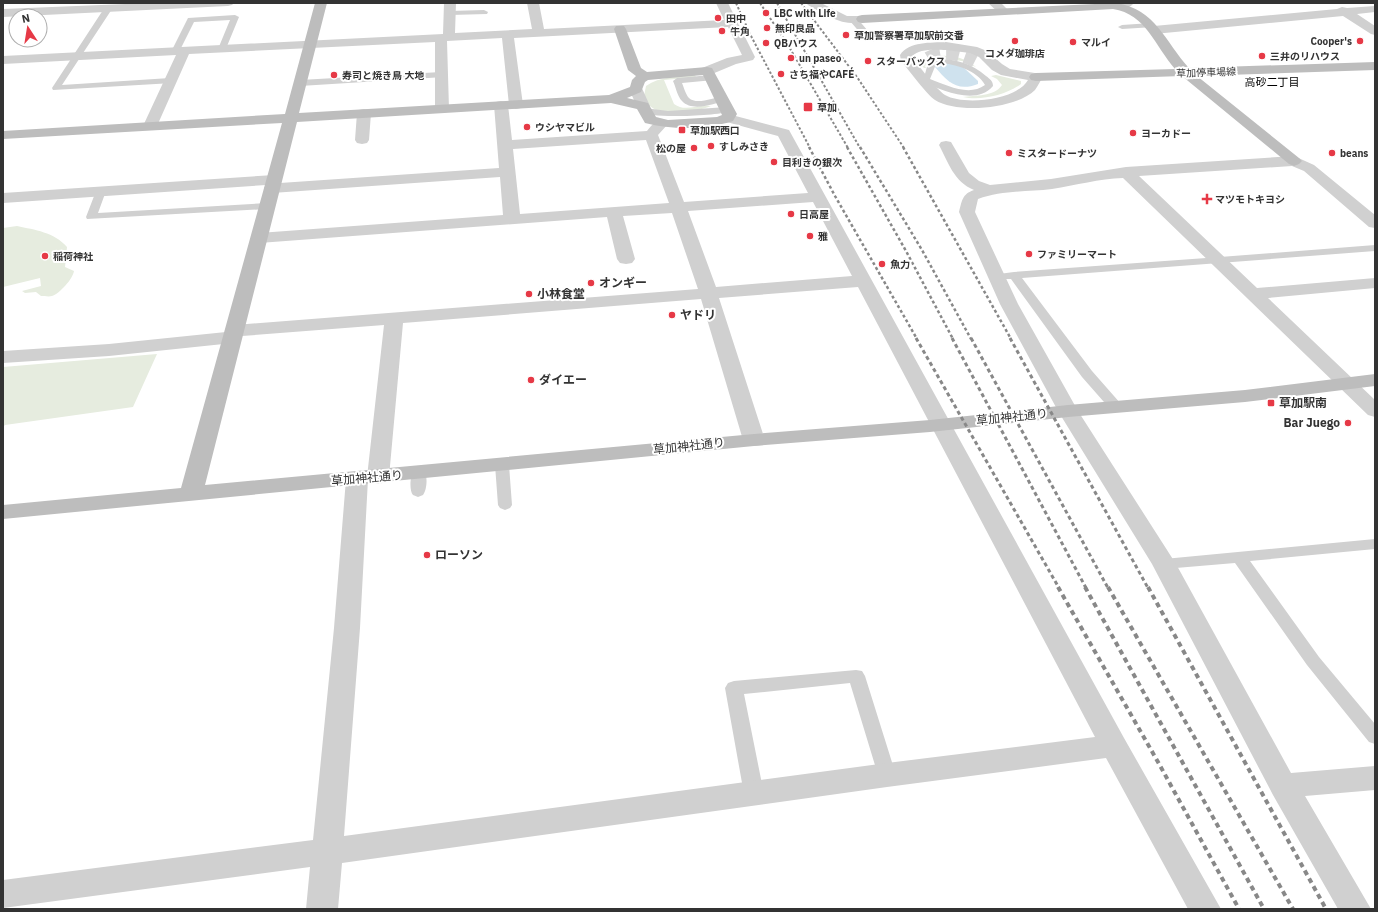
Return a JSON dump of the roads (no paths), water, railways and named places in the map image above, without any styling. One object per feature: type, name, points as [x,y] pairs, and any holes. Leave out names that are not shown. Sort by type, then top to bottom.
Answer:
[{"type":"street","points":[[3,13],[63,7],[108,8],[138,5],[228,3]]},
{"type":"street","points":[[191,494],[321,3]]},
{"type":"street","points":[[533,3],[539,34]]},
{"type":"street","points":[[620,29],[635,70],[645,76],[709,74],[732,61],[749,57],[722,3]]},
{"type":"street","points":[[812,3],[845,20],[856,15],[998,7],[1124,4],[1145,18],[1171,56],[1186,73],[1294,161],[1310,168],[1375,223]]},
{"type":"street","points":[[1330,3],[1375,30]]},
{"type":"street","points":[[442,109],[441,75],[450,8]]},
{"type":"street","points":[[1153,28],[1375,9]]},
{"type":"street","points":[[3,60],[539,34],[732,23]]},
{"type":"street","points":[[508,35],[508,105],[505,145],[506,172],[512,220]]},
{"type":"street","points":[[975,60],[984,67],[1006,72],[1036,77],[1029,88],[1003,100],[966,104],[946,101],[939,97],[906,58],[906,55],[913,50],[933,47],[951,47],[974,50],[983,54],[997,67],[1006,72]]},
{"type":"street","points":[[150,126],[170,81],[180,51]]},
{"type":"street","name":"草加停車場線","points":[[1036,77],[1375,66]]},
{"type":"street","points":[[709,74],[726,109],[784,133],[1114,746],[1205,909]]},
{"type":"street","points":[[611,99],[636,89],[640,80],[645,76]]},
{"type":"street","points":[[636,89],[644,109],[656,129],[679,208],[709,294],[754,440]]},
{"type":"street","points":[[3,135],[611,99],[624,101],[644,109]]},
{"type":"street","points":[[505,145],[719,121],[726,109]]},
{"type":"street","points":[[362,140],[364,113]]},
{"type":"street","points":[[946,145],[963,176],[974,184],[988,190]]},
{"type":"street","points":[[1294,161],[1126,172],[1051,184],[988,190],[971,196],[967,212],[995,277],[1068,411],[1164,564],[1283,786],[1355,909]]},
{"type":"street","points":[[3,198],[101,191],[506,172]]},
{"type":"street","points":[[1126,172],[1375,411]]},
{"type":"street","points":[[259,238],[818,197]]},
{"type":"street","points":[[614,212],[626,259]]},
{"type":"street","points":[[3,357],[109,350],[234,334],[394,319],[863,280]]},
{"type":"street","points":[[1253,294],[1375,283]]},
{"type":"street","points":[[322,909],[347,628],[368,478],[394,319]]},
{"type":"street","name":"草加神社通り","points":[[3,512],[368,478],[418,483],[502,465],[754,440],[1244,396],[1375,380]]},
{"type":"street","points":[[3,894],[887,775],[1114,746]]},
{"type":"street","points":[[1283,786],[1375,778]]},
{"type":"lane","points":[[108,8],[56,88],[170,81]]},
{"type":"lane","points":[[450,8],[484,11]]},
{"type":"lane","points":[[856,15],[871,40]]},
{"type":"lane","points":[[180,51],[191,20],[235,17],[222,49]]},
{"type":"lane","points":[[1122,27],[1153,28]]},
{"type":"lane","points":[[938,61],[954,61],[967,66],[989,83],[989,86],[982,91],[962,92],[953,91],[925,80],[929,74],[932,63],[938,61]]},
{"type":"lane","points":[[709,74],[677,81],[686,100],[690,102],[707,102],[726,109]]},
{"type":"lane","points":[[300,84],[441,75]]},
{"type":"lane","points":[[644,109],[668,114],[726,109]]},
{"type":"lane","points":[[101,191],[91,217],[267,206]]},
{"type":"lane","points":[[995,277],[1375,248]]},
{"type":"lane","points":[[1014,275],[1087,374],[1116,407]]},
{"type":"lane","points":[[502,465],[505,505]]},
{"type":"lane","points":[[1164,564],[1239,556],[1277,555],[1375,544]]},
{"type":"lane","points":[[1239,556],[1313,661],[1375,737]]},
{"type":"lane","points":[[754,794],[734,688],[856,676],[887,775]]},
{"type":"water","points":[[949,62],[962,66],[978,81],[978,84],[964,87],[949,81],[935,67],[936,64]]},
{"type":"tunnel","points":[[928,58],[934,55],[946,53],[964,56],[975,61]]},
{"type":"railway","points":[[736,3],[750,34],[810,148]]},
{"type":"railway","points":[[760,3],[788,45],[848,148]]},
{"type":"railway","points":[[777,3],[860,148]]},
{"type":"railway","points":[[801,3],[857,77],[904,148]]},
{"type":"railway","points":[[809,147],[835,196],[917,339]]},
{"type":"railway","points":[[847,147],[906,251],[953,339]]},
{"type":"railway","points":[[860,147],[922,250],[971,339]]},
{"type":"railway","points":[[903,147],[1011,339]]},
{"type":"railway","points":[[916,338],[1059,588]]},
{"type":"railway","points":[[952,338],[1086,588]]},
{"type":"railway","points":[[971,338],[1108,588]]},
{"type":"railway","points":[[1010,338],[1148,588]]},
{"type":"railway","points":[[1058,587],[1158,762],[1239,909]]},
{"type":"railway","points":[[1085,587],[1264,909]]},
{"type":"railway","points":[[1108,587],[1293,909]]},
{"type":"railway","points":[[1148,587],[1326,909]]},
{"type":"place","name":"LBC with Life","points":[[766,13]]},
{"type":"place","name":"田中","points":[[718,18]]},
{"type":"place","name":"無印良品","points":[[767,28]]},
{"type":"place","name":"牛角","points":[[722,31]]},
{"type":"place","name":"草加警察署草加駅前交番","points":[[846,35]]},
{"type":"place","name":"コメダ珈琲店","points":[[1015,41]]},
{"type":"place","name":"Cooper's","points":[[1360,41]]},
{"type":"place","name":"マルイ","points":[[1073,42]]},
{"type":"place","name":"QBハウス","points":[[766,43]]},
{"type":"place","name":"三井のリハウス","points":[[1262,56]]},
{"type":"place","name":"un paseo","points":[[791,58]]},
{"type":"place","name":"スターバックス","points":[[868,61]]},
{"type":"place","name":"さち福やCAFÉ","points":[[781,74]]},
{"type":"place","name":"寿司と焼き鳥 大地","points":[[334,75]]},
{"type":"place","name":"草加","points":[[808,107]]},
{"type":"place","name":"ウシヤマビル","points":[[527,127]]},
{"type":"place","name":"草加駅西口","points":[[682,130]]},
{"type":"place","name":"ヨーカドー","points":[[1133,133]]},
{"type":"place","name":"すしみさき","points":[[711,146]]},
{"type":"place","name":"松の屋","points":[[694,148]]},
{"type":"place","name":"ミスタードーナツ","points":[[1009,153]]},
{"type":"place","name":"beans","points":[[1332,153]]},
{"type":"place","name":"目利きの銀次","points":[[774,162]]},
{"type":"place","name":"マツモトキヨシ","points":[[1207,199]]},
{"type":"place","name":"日高屋","points":[[791,214]]},
{"type":"place","name":"雅","points":[[810,236]]},
{"type":"place","name":"ファミリーマート","points":[[1029,254]]},
{"type":"place","name":"稲荷神社","points":[[45,256]]},
{"type":"place","name":"魚力","points":[[882,264]]},
{"type":"place","name":"オンギー","points":[[591,283]]},
{"type":"place","name":"小林食堂","points":[[529,294]]},
{"type":"place","name":"ヤドリ","points":[[672,315]]},
{"type":"place","name":"ダイエー","points":[[531,380]]},
{"type":"place","name":"草加駅南","points":[[1271,403]]},
{"type":"place","name":"Bar Juego","points":[[1348,423]]},
{"type":"place","name":"ローソン","points":[[427,555]]},
{"type":"district","name":"高砂二丁目","points":[[1272,82]]}]
